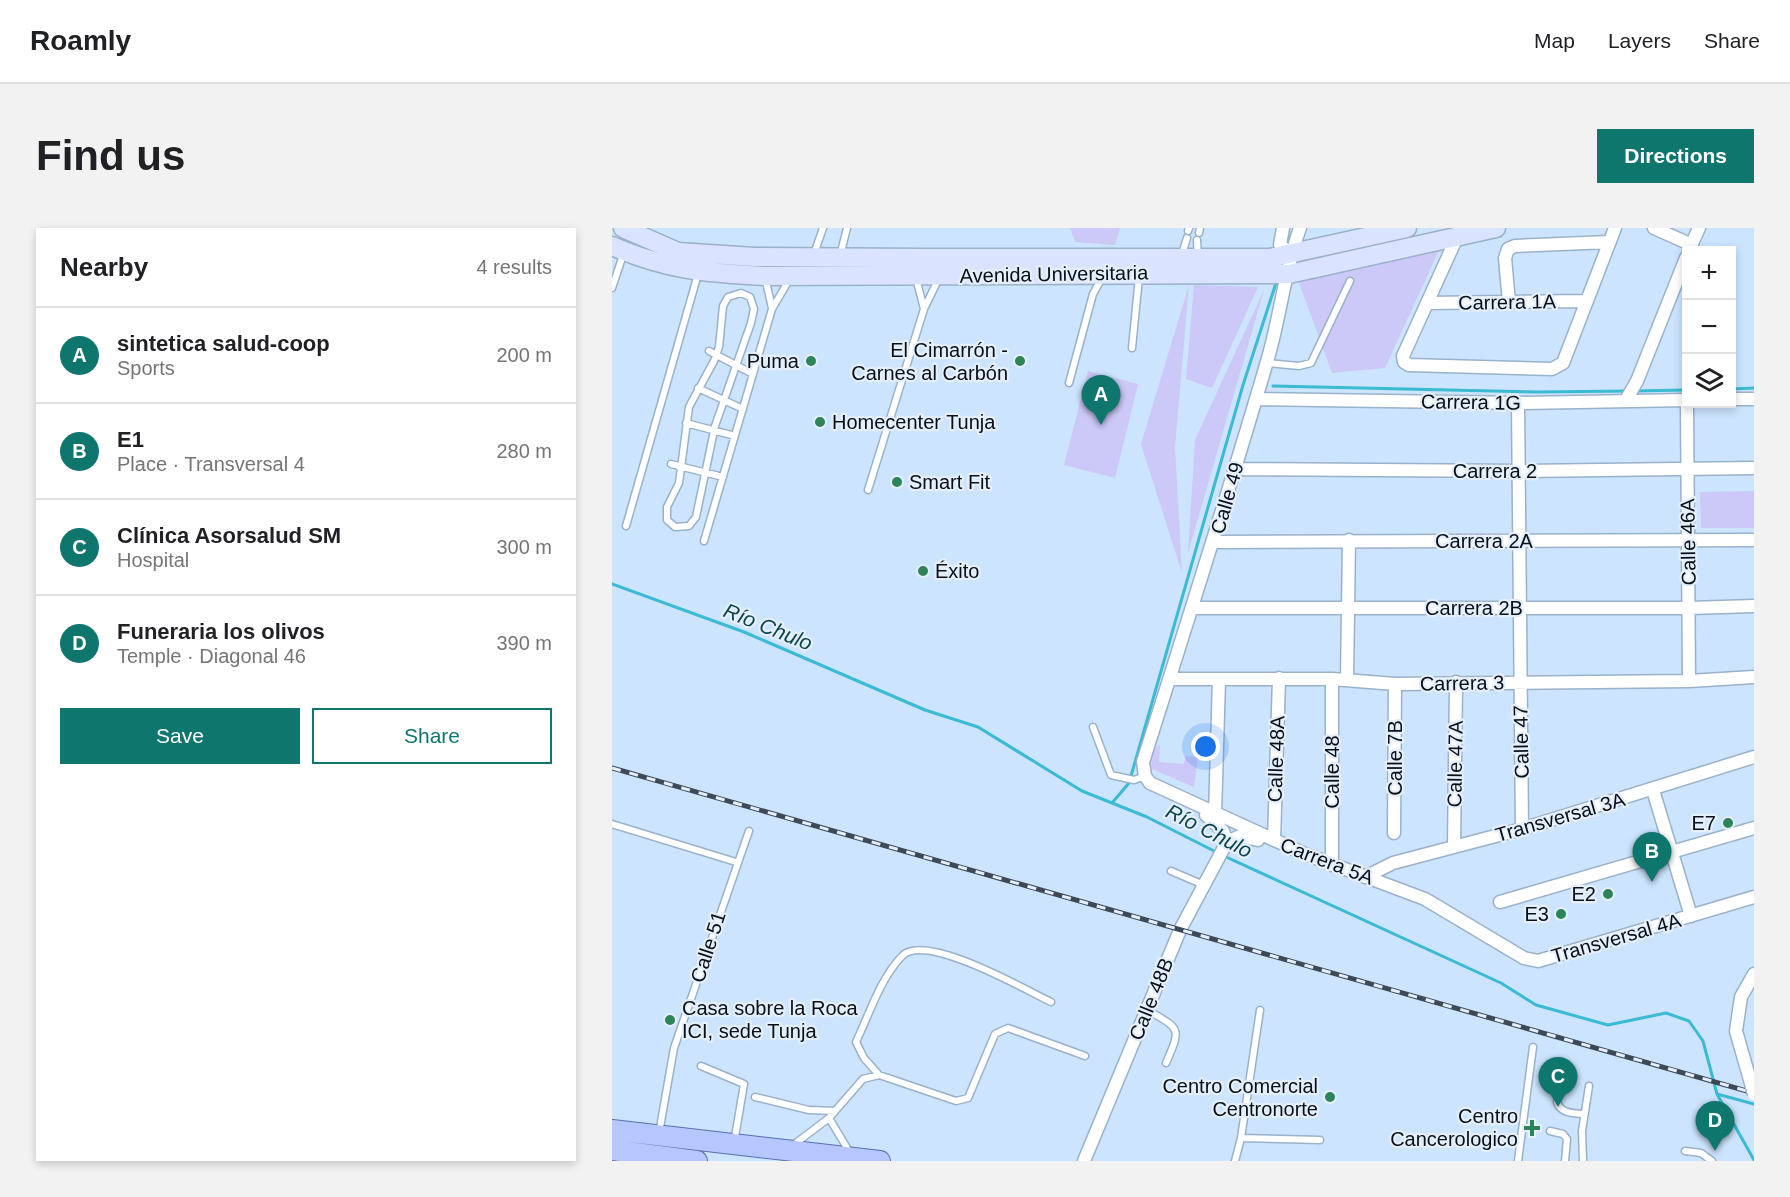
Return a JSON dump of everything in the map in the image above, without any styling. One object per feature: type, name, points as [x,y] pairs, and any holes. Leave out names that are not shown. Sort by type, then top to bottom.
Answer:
[{"type":"main road","name":"Avenida Universitaria","points":[[623,228],[678,252],[813,258],[1195,243],[1270,258],[1291,254],[1347,236],[1407,228]]},
{"type":"main road","name":"Avenida Universitaria","points":[[618,249],[663,266],[699,273],[790,277],[1079,273],[1289,274],[1496,228]]},
{"type":"main road","points":[[612,1130],[880,1161]]},
{"type":"main road","points":[[612,1150],[662,1159],[697,1161]]},
{"type":"street","name":"Calle 49","points":[[1143,777],[1169,679],[1215,542],[1267,363],[1289,274],[1291,254],[1280,245],[1283,228]]},
{"type":"street","points":[[1291,254],[1300,228]]},
{"type":"street","points":[[1457,237],[1403,356],[1404,362],[1409,365],[1552,369],[1563,363],[1615,228]]},
{"type":"street","points":[[1654,228],[1687,246]]},
{"type":"street","points":[[1692,246],[1699,228]]},
{"type":"street","points":[[1509,302],[1505,258],[1508,249],[1515,246],[1609,242]]},
{"type":"street","points":[[1629,397],[1682,268]]},
{"type":"street","name":"Carrera 1A","points":[[1427,303],[1586,301]]},
{"type":"street","name":"Carrera 1G","points":[[1256,399],[1518,403],[1629,397],[1682,402]]},
{"type":"street","points":[[1736,399],[1754,399]]},
{"type":"street","name":"Calle 47","points":[[1518,403],[1522,829]]},
{"type":"street","name":"Calle 46A","points":[[1687,408],[1689,681]]},
{"type":"street","name":"Carrera 2","points":[[1236,469],[1519,471],[1687,467],[1754,468]]},
{"type":"street","points":[[1347,680],[1350,540]]},
{"type":"street","name":"Carrera 2A","points":[[1215,542],[1754,540]]},
{"type":"street","name":"Carrera 2B","points":[[1193,608],[1754,606]]},
{"type":"street","name":"Carrera 3","points":[[1169,679],[1332,679],[1395,684],[1689,681],[1754,677]]},
{"type":"street","name":"Calle 48A","points":[[1274,840],[1279,678]]},
{"type":"street","points":[[1215,815],[1219,679]]},
{"type":"street","name":"Calle 48","points":[[1332,679],[1332,865]]},
{"type":"street","name":"Calle 47A","points":[[1454,847],[1456,682]]},
{"type":"street","name":"Calle 7B","points":[[1395,684],[1395,833]]},
{"type":"street","name":"Transversal 3A","points":[[1365,877],[1393,863],[1522,829],[1754,757]]},
{"type":"street","points":[[1143,777],[1158,790],[1207,816],[1223,831],[1227,842],[1240,836],[1248,837],[1305,854]]},
{"type":"street","name":"Carrera 5A","points":[[1143,777],[1215,815],[1332,865],[1388,884]]},
{"type":"street","points":[[1653,790],[1690,916]]},
{"type":"street","points":[[1500,902],[1754,828]]},
{"type":"street","name":"Calle 48B","points":[[1084,1161],[1180,930],[1227,842]]},
{"type":"street","name":"Transversal 4A","points":[[1388,884],[1425,898],[1524,958],[1538,961],[1754,897]]},
{"type":"street","points":[[1754,974],[1741,997],[1736,1031],[1754,1094]]},
{"type":"lane","points":[[813,258],[823,228]]},
{"type":"lane","points":[[832,276],[847,228]]},
{"type":"lane","points":[[1188,232],[1195,243]]},
{"type":"lane","points":[[612,288],[618,249]]},
{"type":"lane","points":[[626,526],[699,273]]},
{"type":"lane","points":[[1079,273],[1091,286],[1093,294]]},
{"type":"lane","points":[[1069,383],[1093,294],[1105,273]]},
{"type":"lane","points":[[1132,348],[1140,273]]},
{"type":"lane","points":[[868,490],[924,309],[941,275]]},
{"type":"lane","points":[[765,276],[772,309]]},
{"type":"lane","points":[[915,276],[924,309]]},
{"type":"lane","points":[[704,541],[772,309],[790,277]]},
{"type":"lane","points":[[1267,363],[1299,366],[1311,363],[1350,281]]},
{"type":"lane","points":[[741,293],[750,297],[754,309],[736,365],[714,430],[696,517],[688,526],[675,527],[667,520],[667,507],[680,483],[689,407],[716,355],[723,306],[728,297],[741,293]]},
{"type":"lane","points":[[709,351],[753,374]]},
{"type":"lane","points":[[698,388],[743,409]]},
{"type":"lane","points":[[686,423],[735,436]]},
{"type":"lane","points":[[871,449],[879,452]]},
{"type":"lane","points":[[671,464],[723,477]]},
{"type":"lane","points":[[1093,727],[1108,770],[1116,778],[1143,777]]},
{"type":"lane","points":[[612,824],[736,862]]},
{"type":"lane","name":"Calle 51","points":[[658,1134],[674,1048],[736,862],[749,831]]},
{"type":"lane","points":[[1171,871],[1208,880]]},
{"type":"lane","points":[[1051,1002],[953,956],[923,948],[903,954],[888,976],[856,1042],[864,1058],[879,1075],[956,1101],[968,1098],[995,1034],[1008,1028],[1086,1056]]},
{"type":"lane","points":[[1147,1010],[1168,1021],[1175,1029],[1176,1039],[1166,1063]]},
{"type":"lane","points":[[1235,1161],[1241,1138],[1260,1010]]},
{"type":"lane","points":[[1518,1161],[1533,1047]]},
{"type":"lane","points":[[1563,1063],[1557,1102],[1559,1108],[1563,1111],[1584,1114]]},
{"type":"lane","points":[[701,1066],[744,1084],[734,1143]]},
{"type":"lane","points":[[787,1150],[829,1118],[863,1079],[879,1075]]},
{"type":"lane","points":[[1583,1161],[1582,1131],[1589,1086]]},
{"type":"lane","points":[[755,1097],[809,1110],[835,1111]]},
{"type":"lane","points":[[829,1118],[853,1158]]},
{"type":"lane","points":[[1550,1131],[1566,1136],[1565,1161]]},
{"type":"lane","points":[[1241,1138],[1320,1140]]},
{"type":"lane","points":[[1685,1151],[1708,1156],[1712,1161]]},
{"type":"shaded area","points":[[1070,228],[1120,228],[1115,245],[1075,242]]},
{"type":"shaded area","points":[[1439,250],[1385,368],[1332,373],[1298,280]]},
{"type":"shaded area","points":[[1189,285],[1175,447],[1182,573],[1141,444]]},
{"type":"shaded area","points":[[1194,285],[1258,287],[1212,388],[1186,379]]},
{"type":"shaded area","points":[[1264,290],[1188,553],[1195,440]]},
{"type":"shaded area","points":[[1088,371],[1138,384],[1115,478],[1064,465]]},
{"type":"shaded area","points":[[1754,491],[1754,528],[1701,528],[1700,492]]},
{"type":"shaded area","points":[[1160,744],[1159,762],[1184,764],[1186,756],[1198,757],[1194,787],[1152,769],[1152,755]]},
{"type":"waterway","points":[[1112,803],[1129,783],[1243,385],[1276,283]]},
{"type":"waterway","points":[[1273,386],[1539,392],[1628,391]]},
{"type":"waterway","points":[[1736,389],[1754,388]]},
{"type":"waterway","points":[[1634,391],[1682,390]]},
{"type":"waterway","name":"Río Chulo","points":[[612,584],[744,632],[925,710],[978,727],[1082,791],[1147,817],[1218,853]]},
{"type":"waterway","name":"Río Chulo","points":[[1224,856],[1501,983],[1536,1005],[1608,1025],[1666,1013],[1689,1021],[1703,1041],[1717,1094],[1754,1104]]},
{"type":"waterway","points":[[1717,1094],[1754,1160]]},
{"type":"railway","points":[[612,768],[1754,1093]]},
{"type":"place","name":"Puma","points":[[811,361]]},
{"type":"place","name":"El Cimarrón - Carnes al Carbón","points":[[1020,361]]},
{"type":"place","name":"Homecenter Tunja","points":[[820,422]]},
{"type":"place","name":"sintetica salud-coop","points":[[1101,425]]},
{"type":"place","name":"Smart Fit","points":[[897,482]]},
{"type":"place","name":"Éxito","points":[[923,571]]},
{"type":"place","name":"E7","points":[[1728,823]]},
{"type":"place","name":"E1","points":[[1652,882]]},
{"type":"place","name":"E2","points":[[1608,894]]},
{"type":"place","name":"E3","points":[[1561,914]]},
{"type":"place","name":"Casa sobre la Roca ICI, sede Tunja","points":[[670,1020]]},
{"type":"place","name":"Centro Comercial Centronorte","points":[[1330,1097]]},
{"type":"place","name":"Clínica Asorsalud SM","points":[[1558,1107]]},
{"type":"place","name":"Centro Cancerologico","points":[[1532,1128]]},
{"type":"place","name":"Funeraria los olivos","points":[[1715,1151]]}]
